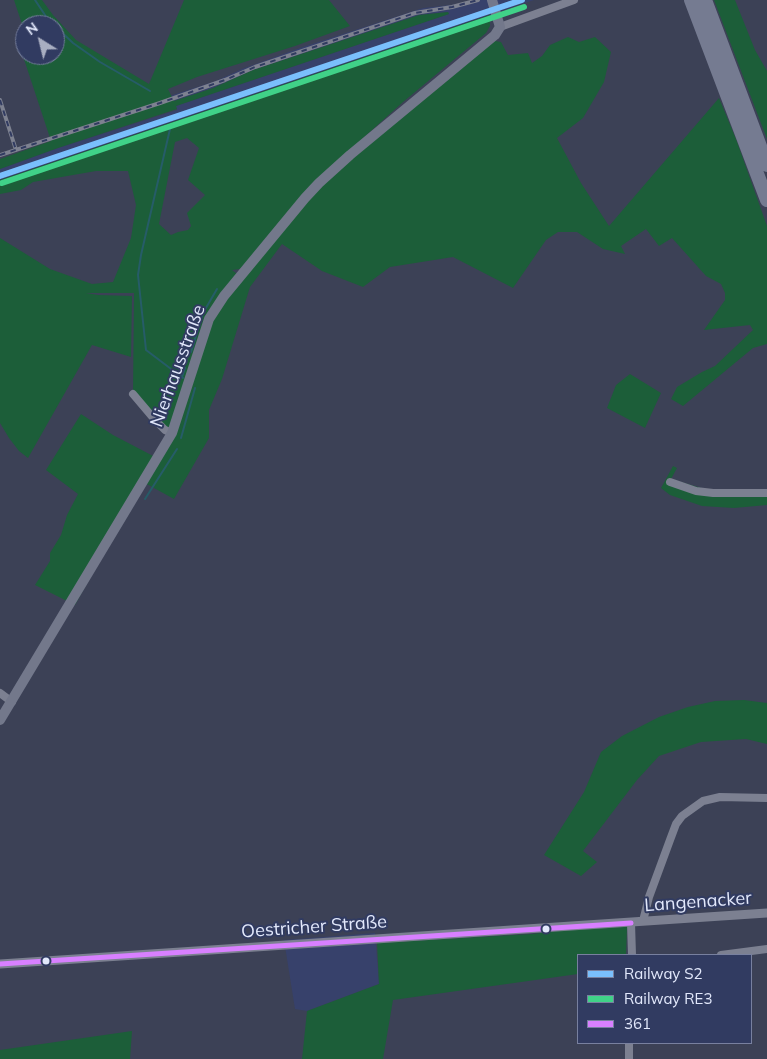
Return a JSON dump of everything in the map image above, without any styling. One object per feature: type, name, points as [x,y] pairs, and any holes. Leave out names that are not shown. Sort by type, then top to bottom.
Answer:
[{"type":"highway","points":[[691,0],[767,200]]},
{"type":"highway","points":[[705,0],[767,165]]},
{"type":"main road","points":[[492,0],[500,27]]},
{"type":"main road","name":"Nierhausstraße","points":[[0,720],[172,433],[209,319],[224,296],[305,198],[380,131],[496,35],[500,27]]},
{"type":"street","points":[[500,27],[574,0]]},
{"type":"street","points":[[133,394],[165,430],[172,433]]},
{"type":"street","points":[[670,482],[696,491],[713,494],[767,493]]},
{"type":"street","points":[[0,693],[12,702]]},
{"type":"street","points":[[643,921],[648,897],[673,832],[682,816],[703,801],[720,797],[767,798]]},
{"type":"street","name":"Langenacker","points":[[631,923],[767,913]]},
{"type":"street","points":[[631,923],[632,954]]},
{"type":"street","name":"Oestricher Straße","points":[[0,964],[631,923]]},
{"type":"street","points":[[730,954],[767,950]]},
{"type":"street","points":[[628,1059],[629,1044]]},
{"type":"shaded area","points":[[472,0],[534,0],[0,180],[0,169],[58,148],[177,110],[176,106],[449,14],[448,12],[419,15],[253,70],[213,88],[126,117],[49,135],[216,81],[242,69],[300,48],[423,8],[460,4]]},
{"type":"shaded area","points":[[375,933],[379,984],[307,1011],[295,1009],[284,940]]},
{"type":"green space","points":[[14,0],[42,0],[53,15],[19,15]]},
{"type":"green space","points":[[184,0],[329,0],[350,26],[295,46],[197,77],[168,89],[174,101],[213,88],[253,70],[419,15],[448,12],[449,14],[176,106],[177,109],[0,169],[0,159],[51,141],[26,65],[65,65],[65,28],[76,40],[149,84]]},
{"type":"green space","points":[[714,0],[735,0],[755,50],[767,71],[767,139]]},
{"type":"green space","points":[[490,15],[490,26],[486,33],[403,102],[329,169],[240,269],[232,270],[241,277],[317,189],[495,41],[501,42],[508,55],[528,53],[532,63],[542,56],[550,45],[568,37],[579,42],[595,37],[611,52],[604,82],[583,118],[557,138],[581,183],[609,226],[719,98],[736,139],[767,226],[767,344],[753,348],[683,406],[671,399],[677,387],[715,366],[753,330],[750,325],[704,330],[725,300],[725,293],[721,284],[706,276],[672,238],[659,246],[646,229],[621,246],[625,254],[603,249],[577,232],[558,232],[546,240],[513,288],[453,257],[390,267],[363,287],[322,271],[282,244],[250,287],[222,379],[209,410],[209,438],[174,499],[143,482],[75,605],[35,585],[50,561],[50,553],[61,535],[67,515],[78,494],[46,470],[81,414],[113,435],[157,458],[171,433],[133,394],[134,293],[86,293],[132,296],[131,357],[92,345],[28,458],[19,451],[0,423],[0,238],[50,269],[92,284],[113,282],[131,238],[136,205],[128,171],[96,171],[33,182],[21,190],[0,194],[0,180]],"holes":[[[187,138],[199,148],[188,180],[205,195],[187,213],[191,226],[188,230],[171,235],[159,224],[175,142]]]},
{"type":"green space","points":[[630,374],[661,393],[645,428],[607,408],[616,385]]},
{"type":"green space","points":[[673,466],[677,468],[671,479],[708,490],[767,490],[767,505],[734,508],[702,506],[670,495],[661,488]]},
{"type":"green space","points":[[744,700],[767,703],[767,744],[746,739],[701,742],[659,756],[637,780],[583,851],[597,862],[581,876],[544,855],[584,792],[601,752],[622,736],[659,717],[688,707],[715,701]]},
{"type":"green space","points":[[627,927],[626,954],[577,954],[577,974],[393,1000],[383,1059],[302,1059],[307,1011],[379,984],[377,943],[532,934],[580,928]]},
{"type":"green space","points":[[132,1031],[130,1059],[0,1059],[0,1050]]},
{"type":"waterway","points":[[35,0],[45,15]]},
{"type":"waterway","points":[[65,35],[100,62],[150,91]]},
{"type":"waterway","points":[[170,129],[138,275],[146,350],[183,378]]},
{"type":"waterway","points":[[191,352],[203,313],[217,289]]},
{"type":"waterway","points":[[182,377],[185,368]]},
{"type":"waterway","points":[[181,438],[195,388]]},
{"type":"waterway","points":[[145,499],[177,449]]},
{"type":"railway","points":[[0,155],[160,103],[225,80],[255,67],[415,13],[452,7],[478,0]]},
{"type":"railway","points":[[0,100],[16,150]]},
{"type":"rail line","name":"S2","points":[[0,176],[522,0]]},
{"type":"rail line","name":"RE3","points":[[2,183],[524,7]]},
{"type":"transit line","name":"361","points":[[0,964],[631,923]]}]
